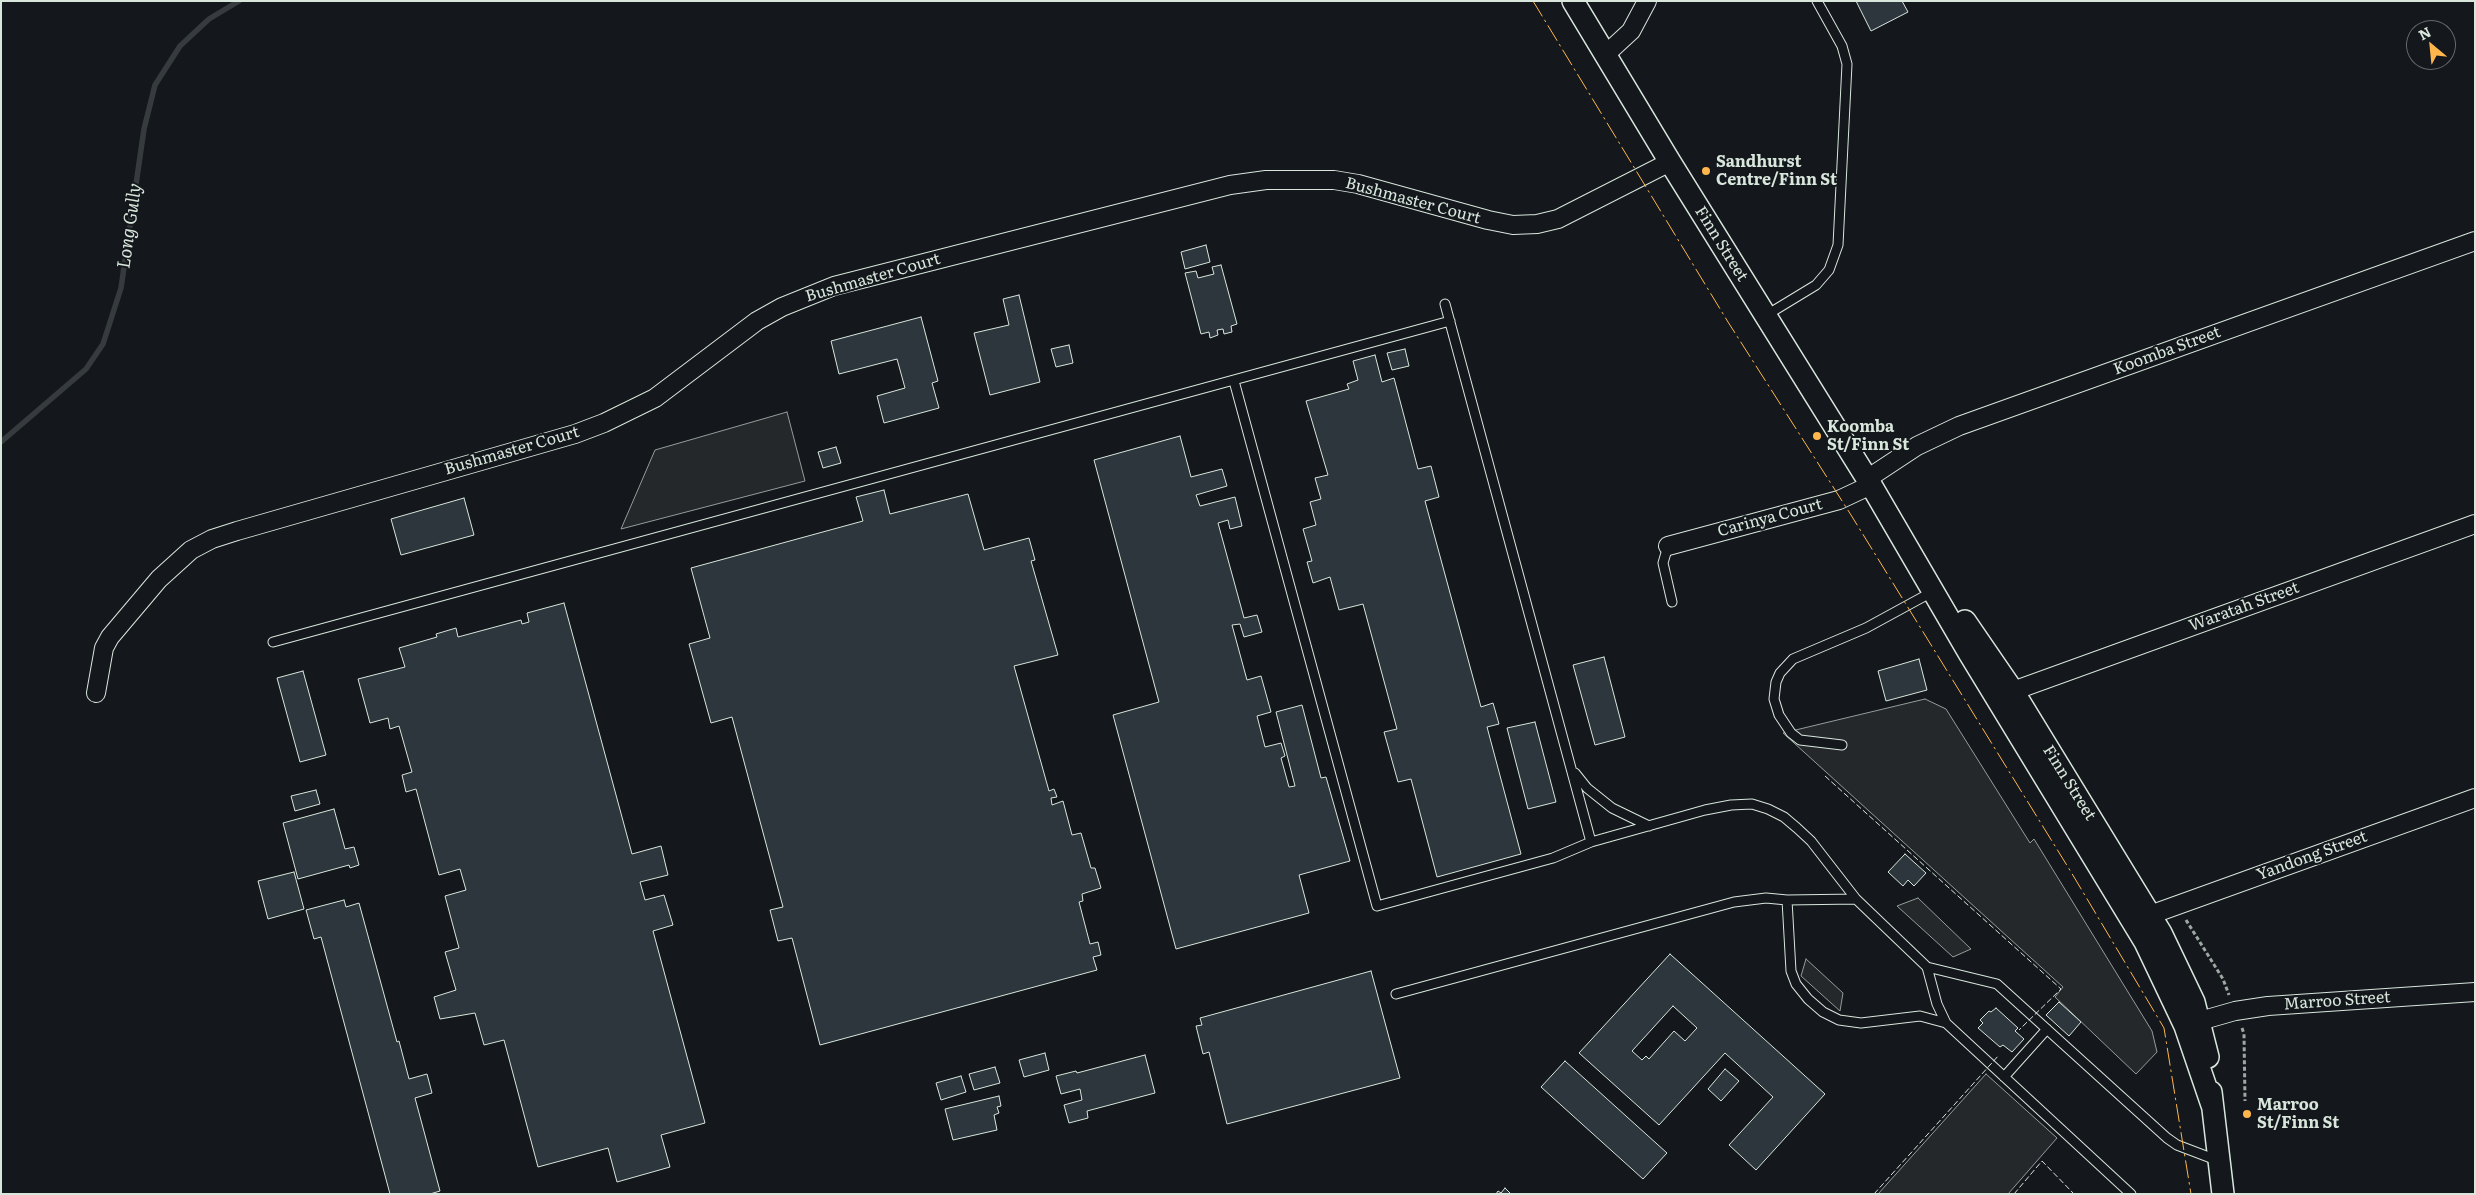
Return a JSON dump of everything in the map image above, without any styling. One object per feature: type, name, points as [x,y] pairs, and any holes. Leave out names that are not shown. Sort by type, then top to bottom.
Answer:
[{"type":"street","name":"Finn Street","points":[[1573,1],[1765,316],[2005,696],[2141,919],[2154,958],[2193,1023],[2212,1105],[2224,1194]]},
{"type":"street","points":[[1605,56],[1631,31],[1647,1]]},
{"type":"street","name":"Bushmaster Court","points":[[96,693],[104,648],[110,637],[165,573],[191,550],[212,539],[236,531],[604,424],[655,398],[757,321],[782,306],[834,286],[1230,185],[1266,180],[1334,180],[1366,186],[1488,220],[1513,225],[1537,224],[1558,218],[1670,162]]},
{"type":"street","name":"Koomba Street","points":[[1869,482],[1917,446],[1959,426],[2475,241]]},
{"type":"street","name":"Finn Street","points":[[1869,482],[1933,592],[2005,696]]},
{"type":"street","name":"Carinya Court","points":[[1668,546],[1839,500],[1869,482]]},
{"type":"street","name":"Waratah Street","points":[[2005,696],[2475,524]]},
{"type":"street","name":"Yandong Street","points":[[2141,919],[2475,798]]},
{"type":"street","name":"Marroo Street","points":[[2193,1023],[2235,1011],[2259,1007],[2475,992]]},
{"type":"lane","points":[[1765,316],[1816,286],[1829,270],[1838,245],[1847,64],[1842,46],[1817,1]]},
{"type":"lane","points":[[1445,304],[1591,842]]},
{"type":"lane","points":[[273,642],[1450,321]]},
{"type":"lane","points":[[1234,381],[1377,906],[1553,858],[1591,842],[1731,805],[1752,804],[1768,810],[1784,817],[1810,841],[1856,899],[1927,967],[1946,1023],[2131,1194]]},
{"type":"lane","points":[[1668,546],[1663,563],[1672,602]]},
{"type":"lane","points":[[1842,745],[1800,740],[1790,733],[1779,715],[1774,699],[1776,682],[1780,673],[1793,659],[1866,628],[1933,592]]},
{"type":"lane","points":[[1572,769],[1587,788],[1605,802],[1649,826]]},
{"type":"lane","points":[[1396,994],[1752,898],[1787,900],[1856,899]]},
{"type":"lane","points":[[1787,900],[1791,971],[1796,984],[1808,999],[1823,1012],[1839,1020],[1861,1022],[1920,1016],[1946,1023]]},
{"type":"lane","points":[[1927,967],[1997,984],[2177,1146],[2219,1161]]},
{"type":"lane","points":[[2004,1077],[2047,1029]]},
{"type":"path","points":[[2182,913],[2223,980],[2230,998]]},
{"type":"path","points":[[2239,1020],[2244,1034],[2245,1101]]},
{"type":"shaded area","points":[[787,412],[805,481],[621,529],[655,450]]},
{"type":"shaded area","points":[[1925,699],[1946,709],[2030,843],[2034,839],[2152,1031],[2157,1052],[2136,1074],[2055,997],[2063,987],[1783,733]]},
{"type":"shaded area","points":[[1918,898],[1971,949],[1953,957],[1897,906]]},
{"type":"shaded area","points":[[1806,959],[1843,993],[1840,1011],[1801,976]]},
{"type":"shaded area","points":[[1986,1074],[2057,1138],[2008,1194],[1878,1194]]},
{"type":"building","points":[[1856,1],[1902,1],[1908,12],[1871,31]]},
{"type":"building","points":[[1206,245],[1210,262],[1185,269],[1181,252]]},
{"type":"building","points":[[1221,265],[1237,324],[1231,326],[1232,332],[1224,334],[1223,329],[1217,330],[1218,335],[1210,338],[1209,332],[1201,334],[1185,273],[1196,271],[1198,278],[1214,274],[1212,267]]},
{"type":"building","points":[[1019,295],[1040,382],[990,395],[974,333],[1009,325],[1003,299]]},
{"type":"building","points":[[921,317],[938,381],[932,383],[939,408],[884,423],[877,396],[905,388],[897,359],[839,374],[831,341]]},
{"type":"building","points":[[1069,345],[1073,363],[1056,367],[1051,349]]},
{"type":"building","points":[[1405,349],[1409,366],[1392,370],[1387,353]]},
{"type":"building","points":[[1375,355],[1382,382],[1394,378],[1418,469],[1431,466],[1439,497],[1425,501],[1481,707],[1493,703],[1499,724],[1487,727],[1521,854],[1437,877],[1411,779],[1398,782],[1384,732],[1397,729],[1363,604],[1339,610],[1330,577],[1313,583],[1307,562],[1312,561],[1303,529],[1316,525],[1310,502],[1321,499],[1315,478],[1328,475],[1306,401],[1349,389],[1347,384],[1358,380],[1353,361]]},
{"type":"building","points":[[1180,436],[1191,477],[1222,469],[1227,486],[1196,495],[1200,506],[1235,497],[1242,526],[1230,529],[1228,520],[1218,523],[1244,618],[1257,615],[1262,632],[1244,637],[1240,624],[1232,625],[1247,680],[1261,676],[1271,712],[1257,716],[1265,747],[1281,743],[1285,756],[1281,758],[1289,787],[1295,786],[1276,712],[1302,705],[1321,778],[1326,777],[1350,861],[1299,875],[1309,913],[1176,949],[1113,715],[1159,702],[1094,460]]},
{"type":"building","points":[[836,447],[841,463],[823,468],[818,452]]},
{"type":"building","points":[[884,490],[890,514],[968,494],[984,550],[1029,538],[1035,560],[1031,561],[1058,655],[1014,666],[1049,791],[1054,789],[1057,797],[1051,798],[1052,805],[1063,801],[1072,835],[1081,833],[1091,868],[1095,868],[1101,888],[1082,894],[1083,901],[1079,902],[1090,944],[1098,942],[1101,955],[1093,957],[1097,970],[820,1045],[792,938],[778,941],[770,910],[783,907],[732,717],[711,723],[689,644],[710,638],[691,568],[863,521],[856,497]]},
{"type":"building","points":[[464,498],[474,535],[401,555],[391,519]]},
{"type":"building","points":[[564,603],[632,854],[661,846],[668,875],[640,882],[645,900],[664,895],[673,925],[653,931],[705,1123],[661,1135],[670,1167],[617,1182],[608,1148],[538,1167],[504,1040],[484,1045],[475,1013],[440,1019],[434,997],[456,990],[445,952],[459,948],[445,896],[466,890],[460,869],[439,875],[416,789],[406,792],[402,775],[412,772],[399,726],[390,729],[388,718],[370,723],[358,679],[405,667],[399,648],[437,637],[436,634],[456,628],[458,637],[521,620],[522,624],[529,622],[527,613]]},
{"type":"building","points":[[1604,657],[1625,737],[1595,745],[1573,665]]},
{"type":"building","points":[[1919,659],[1927,690],[1886,701],[1878,671]]},
{"type":"building","points":[[303,671],[326,755],[300,762],[277,678]]},
{"type":"building","points":[[1535,722],[1556,802],[1528,809],[1507,728]]},
{"type":"building","points":[[316,790],[320,804],[295,811],[291,796]]},
{"type":"building","points":[[334,809],[345,849],[354,847],[359,865],[350,868],[349,865],[298,879],[283,823]]},
{"type":"building","points":[[1905,854],[1926,873],[1914,886],[1908,880],[1903,886],[1888,872]]},
{"type":"building","points":[[294,872],[304,909],[268,919],[258,881]]},
{"type":"building","points":[[344,900],[346,907],[359,903],[409,1079],[427,1074],[432,1093],[415,1098],[440,1191],[430,1194],[390,1194],[321,937],[314,939],[306,910]]},
{"type":"building","points":[[1670,954],[1825,1094],[1756,1170],[1729,1145],[1773,1097],[1725,1053],[1659,1125],[1579,1053]],"holes":[[[1673,1006],[1697,1028],[1685,1041],[1674,1031],[1649,1059],[1646,1056],[1642,1060],[1632,1051]]]},
{"type":"building","points":[[1371,971],[1400,1078],[1227,1124],[1209,1052],[1203,1054],[1196,1026],[1202,1025],[1200,1018]]},
{"type":"building","points":[[2059,1002],[2081,1022],[2069,1036],[2046,1015]]},
{"type":"building","points":[[1996,1008],[2018,1028],[2015,1031],[2024,1039],[2012,1052],[2003,1045],[2000,1047],[1978,1028],[1983,1023],[1980,1020],[1989,1011],[1991,1012]]},
{"type":"building","points":[[1045,1053],[1049,1070],[1024,1077],[1019,1060]]},
{"type":"building","points":[[1145,1055],[1155,1093],[1087,1111],[1088,1118],[1069,1123],[1064,1105],[1082,1100],[1080,1089],[1061,1094],[1056,1076],[1076,1071],[1077,1073]]},
{"type":"building","points":[[1565,1061],[1667,1153],[1643,1179],[1541,1087]]},
{"type":"building","points":[[995,1067],[1000,1083],[974,1090],[969,1074]]},
{"type":"building","points":[[1725,1069],[1739,1081],[1721,1101],[1708,1089]]},
{"type":"building","points":[[961,1076],[966,1092],[941,1100],[936,1083]]},
{"type":"building","points":[[999,1096],[1001,1106],[997,1107],[999,1113],[994,1115],[997,1130],[953,1140],[945,1109]]},
{"type":"building","points":[[1505,1188],[1511,1194],[1496,1194],[1498,1191],[1501,1193]]},
{"type":"waterway","name":"Long Gully","points":[[1,442],[86,369],[103,344],[121,288],[144,129],[155,85],[180,46],[209,19],[239,1]]},
{"type":"fence","points":[[1825,776],[2061,989],[2019,1030]]},
{"type":"fence","points":[[1874,1194],[1999,1055]]},
{"type":"fence","points":[[2014,1194],[2042,1161],[2074,1194]]},
{"type":"power","points":[[1533,1],[1728,322],[1851,515],[2071,872],[2164,1028],[2191,1194]]},
{"type":"place","name":"Sandhurst Centre/Finn St","points":[[1706,171]]},
{"type":"place","name":"Koomba St/Finn St","points":[[1817,436]]},
{"type":"place","name":"Marroo St/Finn St","points":[[2247,1114]]}]
